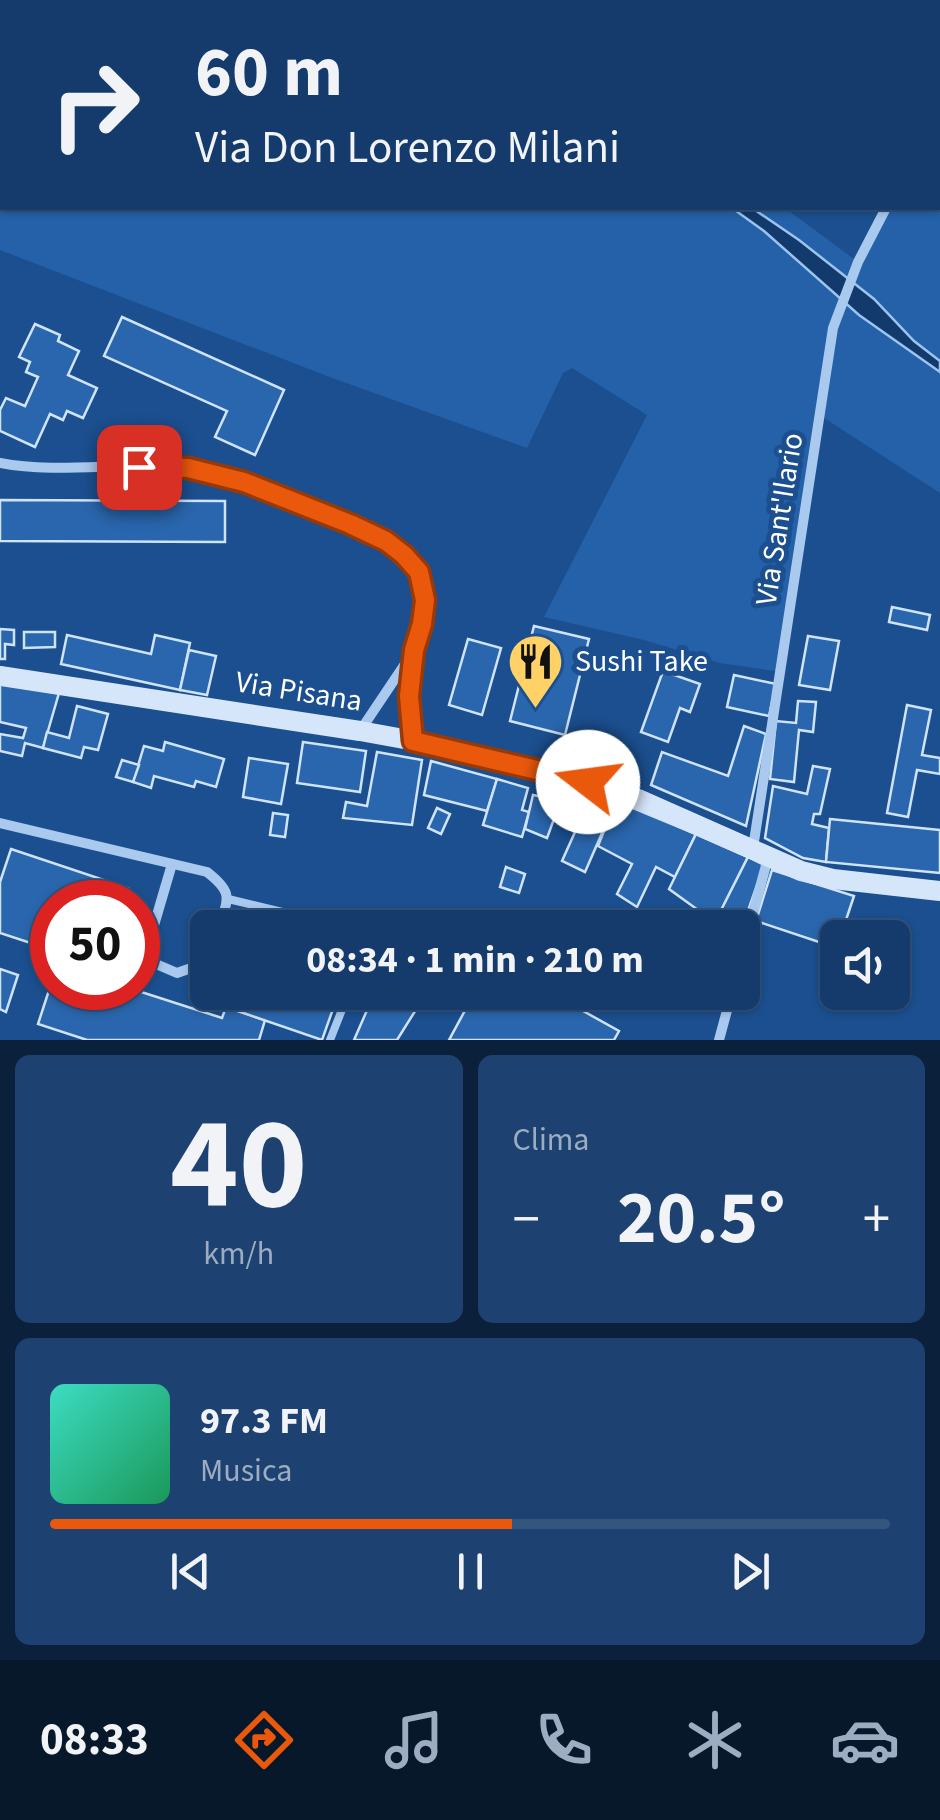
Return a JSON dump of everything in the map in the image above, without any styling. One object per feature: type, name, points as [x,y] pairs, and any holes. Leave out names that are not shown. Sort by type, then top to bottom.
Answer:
[{"type":"main road","name":"Via Pisana","points":[[0,676],[360,731],[543,770],[612,789],[801,871],[833,879],[940,891]]},
{"type":"street","name":"Via Sant'Ilario","points":[[750,910],[833,328],[858,262],[885,210]]},
{"type":"street","points":[[0,463],[201,470],[261,488],[350,524],[399,550],[419,572],[424,592],[409,708],[413,741]]},
{"type":"street","points":[[360,731],[414,650]]},
{"type":"street","points":[[0,823],[207,872],[223,885],[228,898],[224,910]]},
{"type":"street","points":[[172,864],[150,948],[156,964],[177,973],[190,968]]},
{"type":"street","points":[[719,1040],[727,1010]]},
{"type":"lane","points":[[228,898],[276,910]]},
{"type":"lane","points":[[330,1040],[342,1010]]},
{"type":"shaded area","points":[[0,210],[788,210],[858,262],[885,210],[940,210],[940,493],[821,416],[780,672],[720,663],[644,640],[544,617],[647,415],[572,368],[563,373],[527,448],[0,250]]},
{"type":"shaded area","points":[[735,210],[755,210],[874,299],[914,341],[940,361],[940,372],[859,315]]},
{"type":"building","points":[[122,317],[284,390],[255,455],[215,437],[227,411],[104,356]]},
{"type":"building","points":[[35,324],[60,335],[58,341],[79,351],[68,375],[97,388],[83,418],[67,411],[63,420],[50,414],[35,447],[0,431],[0,410],[6,398],[25,406],[38,377],[26,372],[30,362],[19,357]]},
{"type":"building","points":[[0,500],[225,501],[225,542],[0,541]]},
{"type":"building","points":[[892,607],[930,615],[927,630],[889,622]]},
{"type":"building","points":[[534,626],[589,639],[565,735],[510,721]]},
{"type":"building","points":[[0,629],[14,630],[14,645],[5,644],[5,659],[0,659]]},
{"type":"building","points":[[24,632],[55,632],[55,647],[24,648]]},
{"type":"building","points":[[67,635],[151,654],[155,635],[190,643],[180,690],[61,664]]},
{"type":"building","points":[[808,636],[839,641],[830,690],[799,685]]},
{"type":"building","points":[[468,639],[501,648],[482,715],[449,705]]},
{"type":"building","points":[[189,650],[216,656],[207,695],[180,690]]},
{"type":"building","points":[[663,671],[700,684],[690,712],[680,708],[668,742],[641,732]]},
{"type":"building","points":[[734,675],[776,684],[769,716],[727,707]]},
{"type":"building","points":[[0,684],[59,693],[43,748],[25,743],[22,756],[0,751],[0,734],[23,738],[26,728],[0,722]]},
{"type":"building","points":[[798,701],[816,702],[813,732],[799,730],[794,782],[770,779],[776,721],[796,723]]},
{"type":"building","points":[[907,705],[931,710],[922,755],[940,758],[940,774],[917,770],[908,817],[887,813]]},
{"type":"building","points":[[77,706],[108,714],[98,750],[84,747],[81,758],[43,748],[47,732],[69,738]]},
{"type":"building","points":[[744,726],[766,734],[746,826],[651,785],[662,752],[728,776]]},
{"type":"building","points":[[165,742],[224,759],[216,787],[196,781],[194,787],[154,776],[151,788],[133,782],[144,746],[163,751]]},
{"type":"building","points":[[303,742],[366,751],[360,792],[297,783]]},
{"type":"building","points":[[377,752],[422,760],[412,825],[343,818],[346,802],[367,806]]},
{"type":"building","points":[[249,758],[288,764],[281,804],[243,797]]},
{"type":"building","points":[[122,760],[139,765],[133,782],[116,777]]},
{"type":"building","points":[[431,761],[497,779],[487,811],[424,795]]},
{"type":"building","points":[[813,766],[830,769],[820,814],[814,814],[812,824],[829,828],[826,862],[803,858],[765,838],[773,786],[807,794]]},
{"type":"building","points":[[497,779],[528,788],[522,810],[529,812],[522,837],[483,825]]},
{"type":"building","points":[[577,791],[616,801],[585,872],[562,861],[575,832],[564,826]]},
{"type":"building","points":[[533,795],[561,800],[547,838],[525,829]]},
{"type":"building","points":[[616,801],[696,834],[675,877],[656,867],[637,907],[617,894],[632,864],[598,846]]},
{"type":"building","points":[[437,808],[450,814],[441,834],[428,828]]},
{"type":"building","points":[[273,813],[288,815],[285,837],[270,835]]},
{"type":"building","points":[[830,819],[940,830],[940,873],[826,862]]},
{"type":"building","points":[[696,834],[748,857],[722,910],[698,910],[669,889]]},
{"type":"building","points":[[11,849],[104,880],[30,880],[30,943],[0,933],[0,882]]},
{"type":"building","points":[[748,857],[764,865],[748,910],[721,910]]},
{"type":"building","points":[[506,867],[525,874],[519,893],[500,887]]},
{"type":"building","points":[[772,870],[854,896],[846,920],[820,920],[820,942],[760,922],[759,910]]},
{"type":"building","points":[[0,969],[18,975],[6,1012],[0,1009]]},
{"type":"building","points":[[160,998],[222,1018],[225,1010],[235,1010],[265,1020],[259,1040],[87,1040],[38,1024],[43,1010],[160,1010]]},
{"type":"building","points":[[235,1010],[333,1010],[322,1040]]},
{"type":"building","points":[[367,1010],[416,1010],[397,1040],[354,1040]]},
{"type":"building","points":[[465,1010],[581,1010],[619,1031],[614,1040],[449,1040]]},
{"type":"place","name":"Sushi Take","points":[[536,710]]},
{"type":"route","points":[[139,467],[188,468],[244,482],[350,524],[399,550],[419,572],[424,592],[409,696],[413,741],[588,782]]}]
